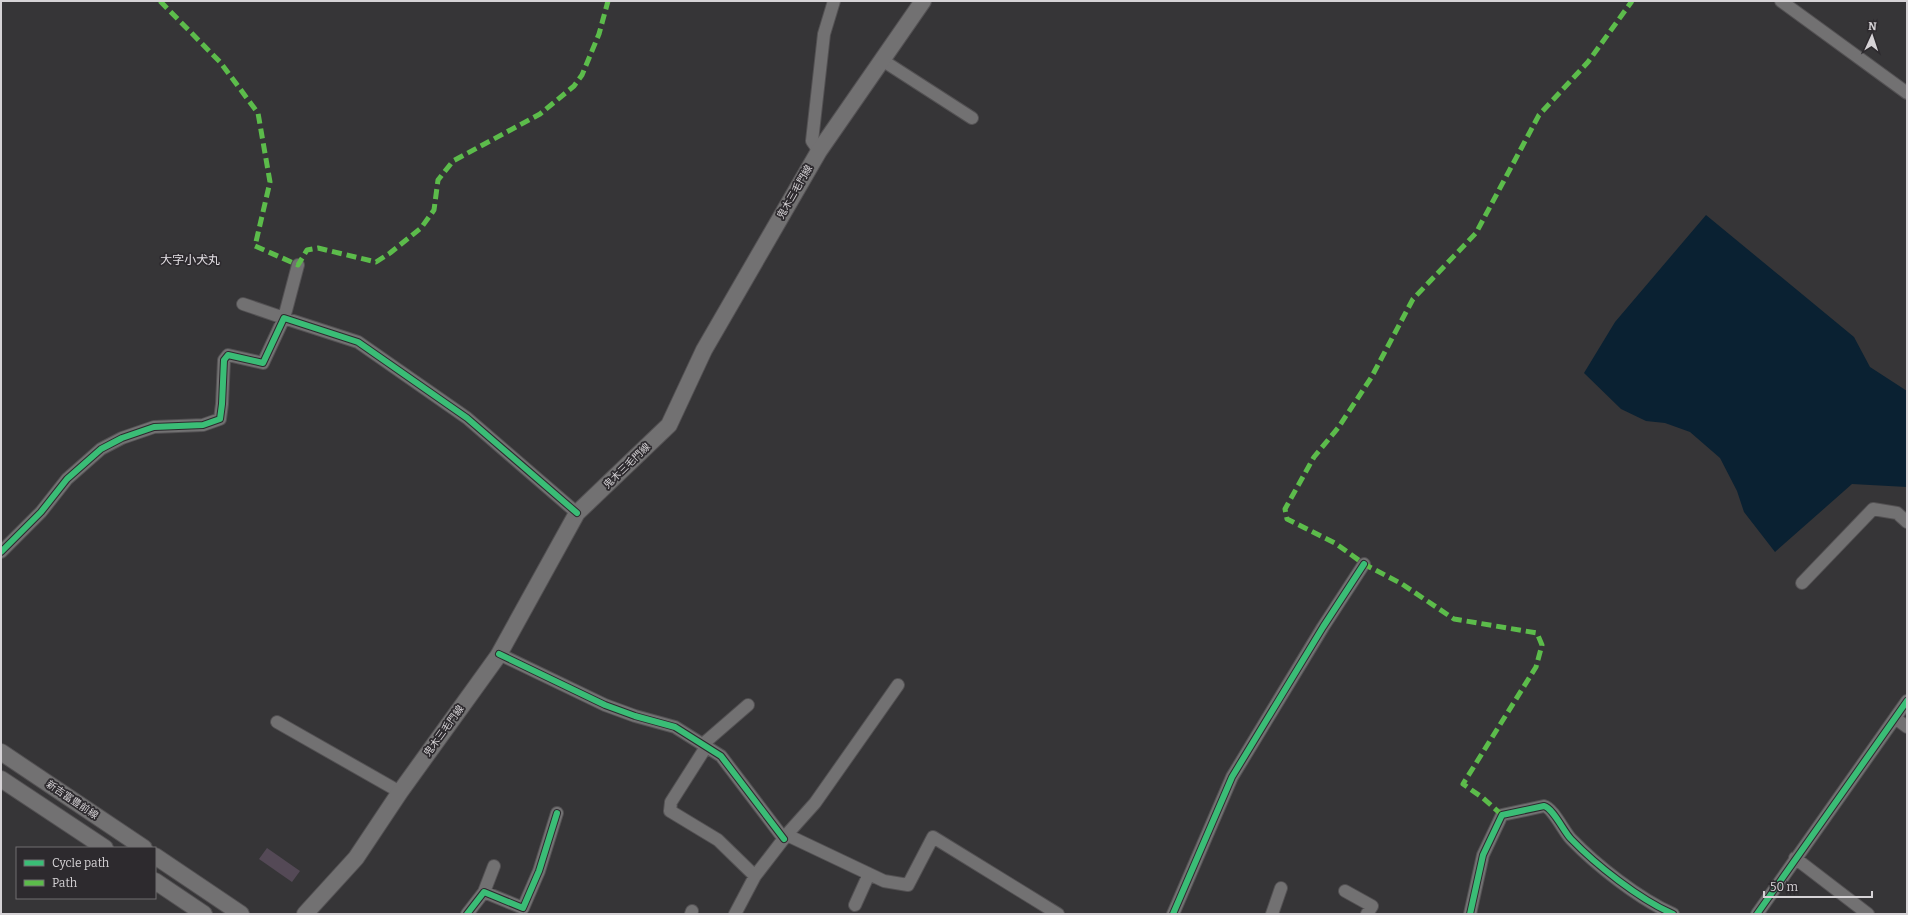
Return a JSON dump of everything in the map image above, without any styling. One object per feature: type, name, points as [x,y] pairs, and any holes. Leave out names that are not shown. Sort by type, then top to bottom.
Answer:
[{"type":"main road","name":"鬼木三毛門線","points":[[305,914],[356,858],[400,792],[499,654],[578,513],[669,426],[704,350],[819,151],[923,1]]},
{"type":"main road","name":"新吉富豊前線","points":[[1,752],[143,847]]},
{"type":"main road","points":[[1,779],[103,847]]},
{"type":"main road","points":[[156,857],[241,914]]},
{"type":"main road","points":[[156,882],[204,914]]},
{"type":"street","points":[[819,151],[812,141],[824,34],[834,1]]},
{"type":"street","points":[[1781,1],[1907,93]]},
{"type":"street","points":[[882,60],[972,118]]},
{"type":"street","points":[[1,552],[41,512],[66,480],[101,449],[122,438],[154,427],[203,425],[220,419],[224,360],[228,355],[264,363],[284,318],[298,265]]},
{"type":"street","points":[[243,304],[358,342],[467,418],[578,513]]},
{"type":"street","points":[[1802,583],[1873,509],[1897,513],[1907,522]]},
{"type":"street","points":[[1173,914],[1232,777],[1323,627],[1364,564]]},
{"type":"street","points":[[499,654],[604,705],[675,728],[721,756],[785,837],[884,881],[908,885],[933,837],[1058,914]]},
{"type":"street","points":[[735,914],[756,876],[785,837],[816,803],[898,685]]},
{"type":"street","points":[[1757,914],[1907,701]]},
{"type":"street","points":[[748,705],[705,746],[672,802],[670,811],[718,840],[756,876]]},
{"type":"street","points":[[1895,718],[1907,726]]},
{"type":"street","points":[[277,722],[400,792]]},
{"type":"street","points":[[1470,914],[1483,855],[1502,815],[1544,806],[1550,810],[1570,838],[1583,850],[1629,887],[1672,914]]},
{"type":"street","points":[[484,892],[522,911],[539,871],[557,813]]},
{"type":"street","points":[[1796,858],[1868,914]]},
{"type":"street","points":[[467,914],[484,892],[494,866]]},
{"type":"street","points":[[855,905],[869,874]]},
{"type":"street","points":[[1272,914],[1281,888]]},
{"type":"street","points":[[1345,891],[1372,906],[1367,914]]},
{"type":"water","points":[[1706,215],[1854,337],[1870,367],[1907,391],[1907,487],[1852,484],[1775,552],[1744,512],[1737,491],[1720,458],[1690,432],[1665,423],[1646,421],[1621,409],[1584,373],[1615,322]]},
{"type":"building","points":[[267,848],[300,871],[292,882],[259,859]]},
{"type":"marked path","points":[[160,1],[220,62],[258,113],[270,182],[255,246],[298,265],[307,250],[318,248],[376,262],[390,253],[421,228],[434,210],[438,180],[453,161],[540,114],[574,86],[582,75],[599,34],[608,1]]},
{"type":"marked path","points":[[1502,815],[1483,798],[1463,784],[1536,667],[1542,645],[1537,633],[1454,619],[1402,584],[1364,564],[1335,543],[1287,519],[1285,509],[1314,457],[1338,428],[1371,378],[1413,299],[1476,233],[1539,115],[1588,62],[1632,1]]},
{"type":"cycle path","points":[[1,552],[41,512],[67,479],[101,449],[122,438],[154,427],[203,425],[220,419],[224,360],[228,355],[263,363],[284,318],[358,342],[467,418],[577,513]]},
{"type":"cycle path","points":[[1173,914],[1232,777],[1323,627],[1364,564]]},
{"type":"cycle path","points":[[499,654],[605,705],[635,716],[675,727],[721,756],[784,839]]},
{"type":"cycle path","points":[[1757,914],[1907,701]]},
{"type":"cycle path","points":[[1470,914],[1483,855],[1502,815],[1544,806],[1555,815],[1568,836],[1593,860],[1632,891],[1673,914]]},
{"type":"cycle path","points":[[467,914],[484,892],[523,908],[539,871],[557,813]]},
{"type":"district","name":"大字小犬丸","points":[[190,260]]}]
